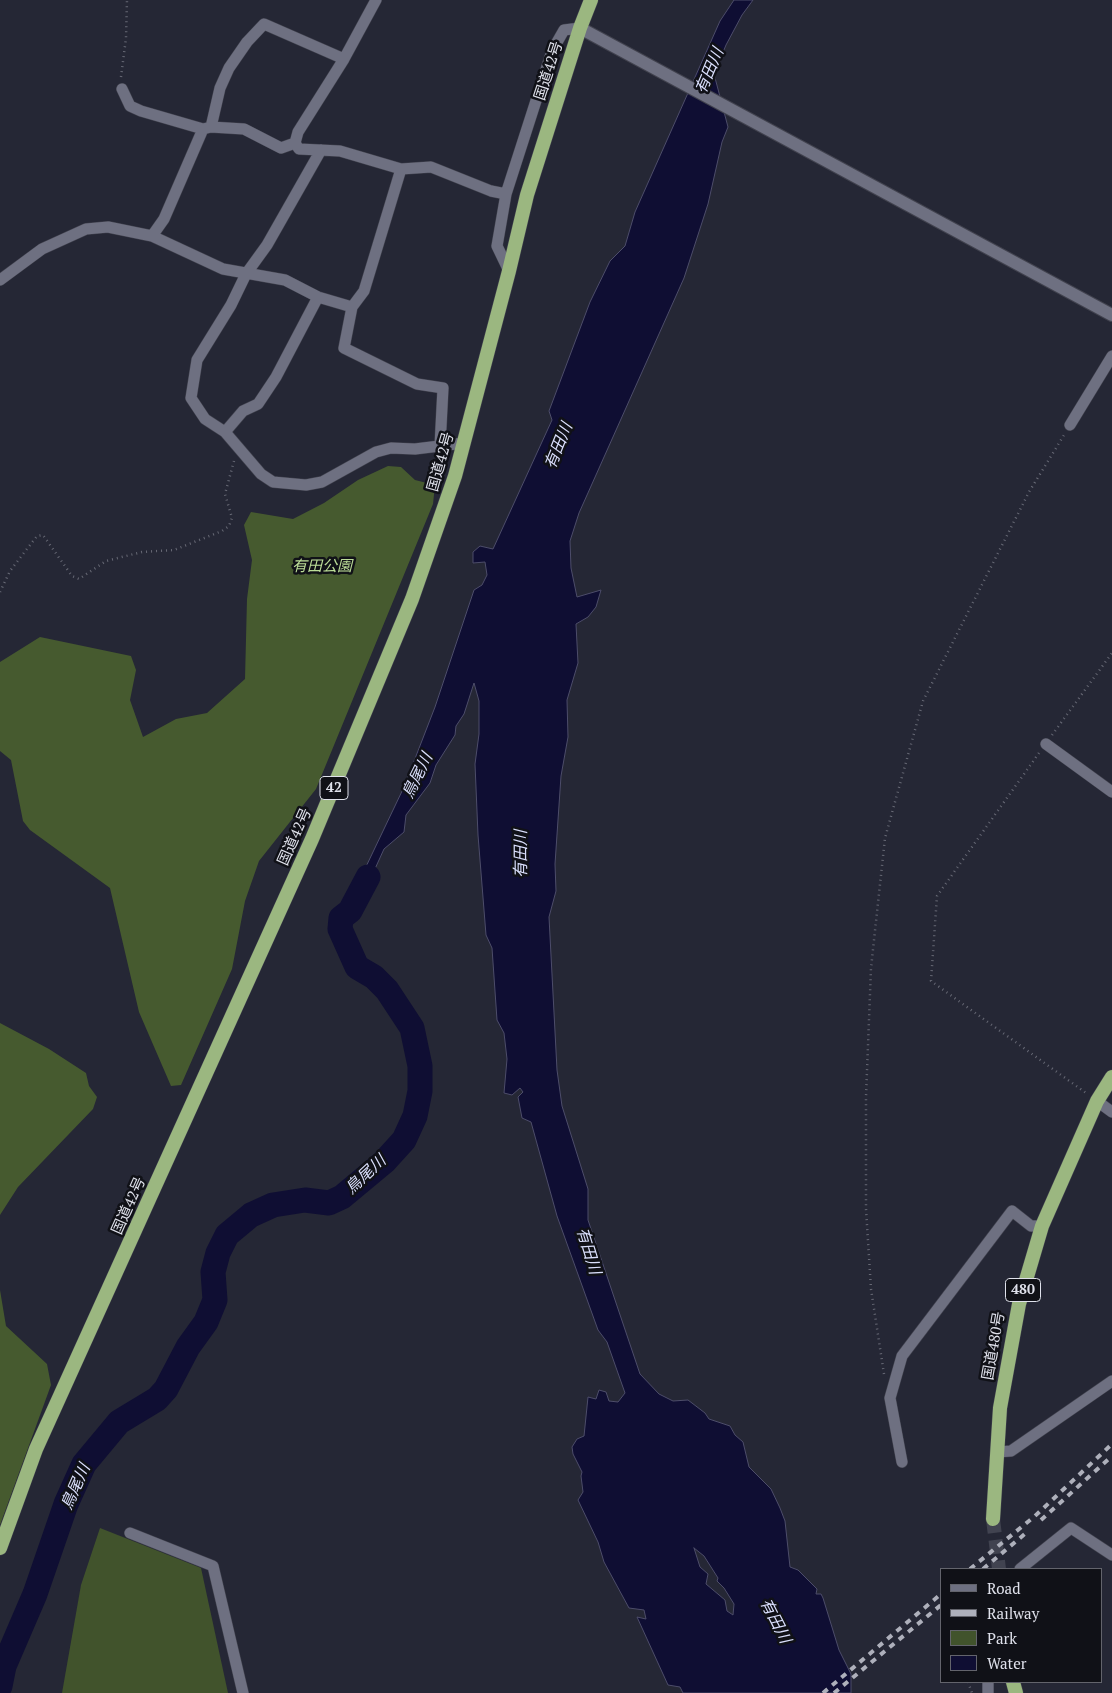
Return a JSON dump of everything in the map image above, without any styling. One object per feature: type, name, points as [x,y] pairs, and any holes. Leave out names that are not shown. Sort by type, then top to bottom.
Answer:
[{"type":"highway","name":"国道42号","points":[[0,1548],[36,1449],[308,848],[369,708],[412,599],[455,476],[527,195],[580,28],[591,0]]},
{"type":"highway","name":"国道480号","points":[[993,1519],[1000,1408],[1018,1304],[1042,1226],[1097,1101],[1112,1077]]},
{"type":"street","points":[[295,143],[298,132],[344,59],[376,0]]},
{"type":"street","points":[[152,236],[164,219],[207,128],[220,88],[229,68],[247,42],[264,24],[344,59]]},
{"type":"street","points":[[509,271],[497,246],[506,194],[552,51],[564,30],[580,28],[1111,314]]},
{"type":"street","points":[[122,89],[130,106],[141,112],[207,128],[244,129],[281,148],[295,143]]},
{"type":"street","points":[[295,143],[300,148],[340,151],[401,169],[431,168],[492,191],[506,194]]},
{"type":"street","points":[[321,150],[267,245],[246,274],[231,305],[197,360],[191,387],[191,398],[205,419],[225,432],[261,474],[272,482],[306,486],[322,482],[376,452],[391,448],[415,450],[464,443]]},
{"type":"street","points":[[401,169],[364,291],[352,307],[344,348],[417,384],[443,388],[440,446]]},
{"type":"street","points":[[0,280],[42,249],[86,229],[108,227],[152,236],[223,269],[285,280],[318,297],[352,307]]},
{"type":"street","points":[[225,432],[243,411],[258,404],[276,377],[318,297]]},
{"type":"street","points":[[1070,425],[1112,356]]},
{"type":"street","points":[[1046,744],[1112,792]]},
{"type":"street","points":[[1097,1101],[1112,1112]]},
{"type":"street","points":[[902,1462],[890,1398],[902,1356],[1012,1212],[1031,1226],[1042,1226]]},
{"type":"street","points":[[997,1452],[1011,1451],[1112,1382]]},
{"type":"street","points":[[1021,1568],[1071,1528],[1112,1555]]},
{"type":"street","points":[[130,1533],[213,1566],[243,1693]]},
{"type":"path","points":[[122,89],[120,73],[126,38],[127,0]]},
{"type":"path","points":[[890,1398],[881,1365],[871,1289],[866,1209],[866,1097],[871,968],[884,838],[923,701],[1029,492],[1070,425]]},
{"type":"path","points":[[0,592],[10,571],[37,536],[43,535],[72,576],[79,579],[106,561],[142,552],[174,550],[222,531],[229,526],[232,518],[225,494],[229,474],[239,448]]},
{"type":"path","points":[[1097,1101],[931,980],[937,896],[1112,653]]},
{"type":"green space","name":"有田公園","points":[[388,466],[401,467],[415,480],[435,485],[433,504],[316,789],[259,861],[245,901],[232,969],[181,1085],[171,1086],[139,1012],[110,888],[30,830],[23,821],[11,760],[0,751],[0,662],[40,637],[131,656],[136,670],[130,700],[143,737],[176,719],[207,713],[245,679],[247,599],[252,560],[244,525],[251,512],[293,519],[324,503],[358,480]]},
{"type":"green space","points":[[0,1023],[49,1049],[86,1073],[89,1086],[97,1097],[93,1109],[18,1187],[0,1215]]},
{"type":"green space","points":[[0,1290],[6,1326],[47,1364],[51,1385],[0,1525]]},
{"type":"green space","points":[[100,1528],[201,1568],[228,1693],[62,1693],[81,1585]]},
{"type":"water","name":"有田川","points":[[734,0],[753,0],[742,15],[726,45],[714,74],[728,127],[722,142],[708,204],[684,278],[579,513],[570,541],[571,568],[577,597],[601,590],[596,607],[588,617],[576,624],[578,663],[567,700],[568,737],[561,776],[555,864],[556,891],[549,917],[557,1070],[562,1106],[588,1189],[588,1220],[640,1374],[659,1394],[673,1401],[688,1400],[705,1413],[709,1419],[730,1426],[735,1435],[743,1442],[749,1467],[771,1489],[785,1521],[790,1567],[798,1570],[817,1589],[816,1594],[821,1594],[823,1598],[839,1650],[851,1674],[851,1693],[683,1693],[680,1687],[668,1685],[637,1617],[646,1619],[644,1610],[629,1608],[604,1562],[598,1542],[578,1500],[583,1492],[582,1472],[573,1454],[572,1447],[577,1439],[584,1436],[588,1397],[596,1399],[599,1390],[606,1392],[609,1401],[618,1402],[625,1393],[607,1342],[598,1330],[557,1216],[531,1122],[522,1118],[518,1097],[523,1092],[520,1088],[512,1095],[504,1093],[507,1059],[504,1033],[497,1020],[492,948],[486,935],[478,835],[475,764],[479,734],[479,701],[474,683],[464,714],[456,726],[455,735],[436,765],[430,783],[406,815],[404,832],[384,849],[374,871],[371,891],[353,909],[352,896],[404,787],[435,707],[474,590],[482,585],[487,575],[485,562],[473,563],[473,552],[480,546],[493,549],[552,420],[549,411],[590,302],[610,261],[625,246],[635,212],[720,21]],"holes":[[[694,1548],[704,1556],[718,1578],[717,1581],[734,1604],[733,1615],[727,1611],[725,1600],[706,1584],[708,1574],[700,1567]]]},
{"type":"waterway","name":"鳥尾川","points":[[0,1686],[4,1666],[35,1594],[66,1504],[84,1464],[119,1422],[157,1399],[166,1389],[188,1347],[206,1322],[215,1300],[213,1272],[218,1253],[227,1235],[251,1215],[273,1205],[305,1200],[329,1203],[342,1197],[384,1162],[404,1140],[415,1116],[420,1091],[420,1066],[412,1028],[387,990],[374,977],[357,967],[340,929],[341,918],[350,911],[368,877]]},
{"type":"tunnel","points":[[993,1519],[999,1568]]},
{"type":"railway","points":[[971,1568],[1035,1516],[1112,1444]]},
{"type":"railway","points":[[1041,1520],[1112,1456]]},
{"type":"railway","points":[[984,1568],[1026,1533]]},
{"type":"railway","points":[[823,1693],[940,1595]]},
{"type":"railway","points":[[834,1693],[940,1606]]}]
